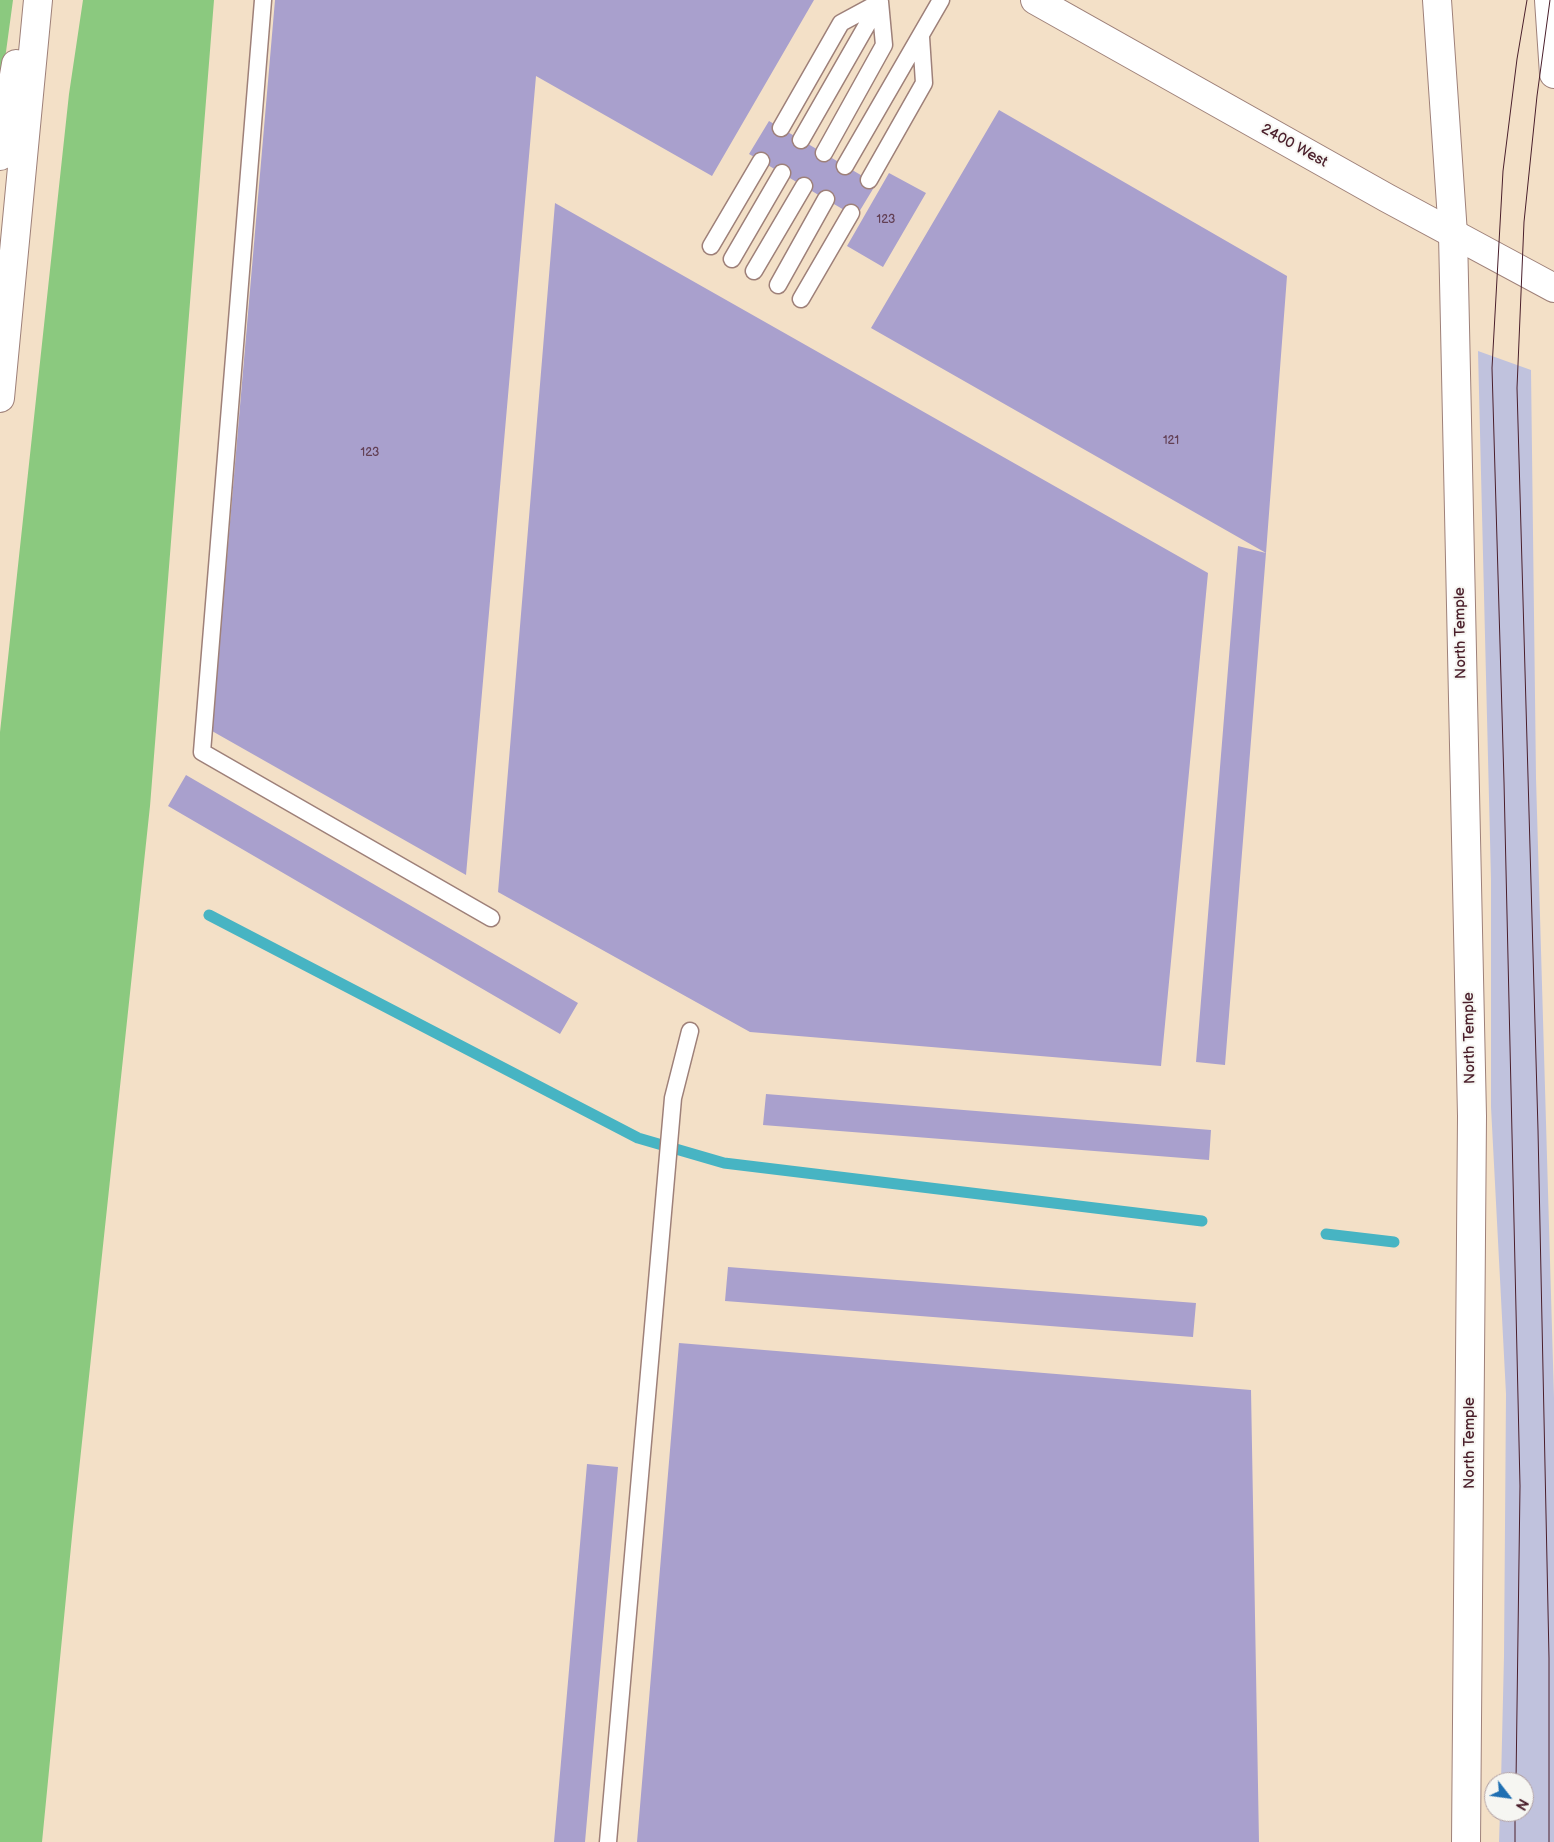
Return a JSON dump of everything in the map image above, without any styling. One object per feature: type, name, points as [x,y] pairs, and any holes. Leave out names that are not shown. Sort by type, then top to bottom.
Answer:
[{"type":"main road","points":[[0,156],[26,0]]},
{"type":"main road","points":[[0,398],[38,0]]},
{"type":"main road","name":"2400 West","points":[[1035,0],[1453,234],[1554,288]]},
{"type":"main road","name":"North Temple","points":[[1437,0],[1453,234],[1472,1116],[1466,1842]]},
{"type":"main road","points":[[1549,0],[1554,74]]},
{"type":"lane","points":[[263,0],[202,752],[492,918]]},
{"type":"lane","points":[[845,166],[941,0]]},
{"type":"lane","points":[[781,128],[840,23],[880,1]]},
{"type":"lane","points":[[801,140],[880,1]]},
{"type":"lane","points":[[824,153],[884,45],[880,1]]},
{"type":"lane","points":[[869,180],[924,83],[920,37]]},
{"type":"lane","points":[[711,246],[761,161]]},
{"type":"lane","points":[[732,259],[782,173]]},
{"type":"lane","points":[[754,271],[804,186]]},
{"type":"lane","points":[[778,286],[826,199]]},
{"type":"lane","points":[[801,299],[851,213]]},
{"type":"lane","points":[[608,1842],[673,1098],[690,1031]]},
{"type":"shaded area","points":[[1478,351],[1531,370],[1536,778],[1554,1398],[1554,1842],[1499,1842],[1500,1822],[1534,1822],[1534,1772],[1501,1772],[1506,1394],[1491,1107],[1491,880]]},
{"type":"green space","points":[[0,0],[13,0],[0,96]]},
{"type":"green space","points":[[83,0],[214,0],[150,806],[73,1526],[42,1842],[0,1842],[0,732],[69,94]]},
{"type":"building","points":[[275,0],[814,0],[712,176],[536,76],[466,875],[212,731]]},
{"type":"building","points":[[999,110],[1287,276],[1266,553],[871,328]]},
{"type":"building","points":[[769,121],[876,184],[856,217],[749,154]]},
{"type":"building","points":[[889,173],[926,193],[883,267],[847,246]]},
{"type":"building","points":[[555,203],[1208,573],[1161,1066],[750,1032],[498,892]]},
{"type":"building","points":[[1238,546],[1266,553],[1225,1065],[1196,1062]]},
{"type":"building","points":[[186,775],[578,1003],[560,1034],[168,806]]},
{"type":"building","points":[[766,1094],[1211,1130],[1209,1160],[763,1125]]},
{"type":"building","points":[[728,1267],[1196,1303],[1193,1337],[725,1301]]},
{"type":"building","points":[[679,1343],[1251,1390],[1259,1842],[637,1842]]},
{"type":"building","points":[[587,1464],[618,1467],[585,1842],[554,1842]]},
{"type":"waterway","points":[[209,915],[638,1138],[724,1163],[1202,1221]]},
{"type":"waterway","points":[[1326,1234],[1394,1242]]},
{"type":"tram line","points":[[1516,1772],[1520,1486],[1504,782],[1492,368],[1503,171],[1517,59],[1527,0]]},
{"type":"tram line","points":[[1549,1842],[1549,1658],[1538,1130],[1517,388],[1524,222],[1537,96],[1550,0]]},
{"type":"tram line","points":[[1515,1822],[1515,1842]]}]
